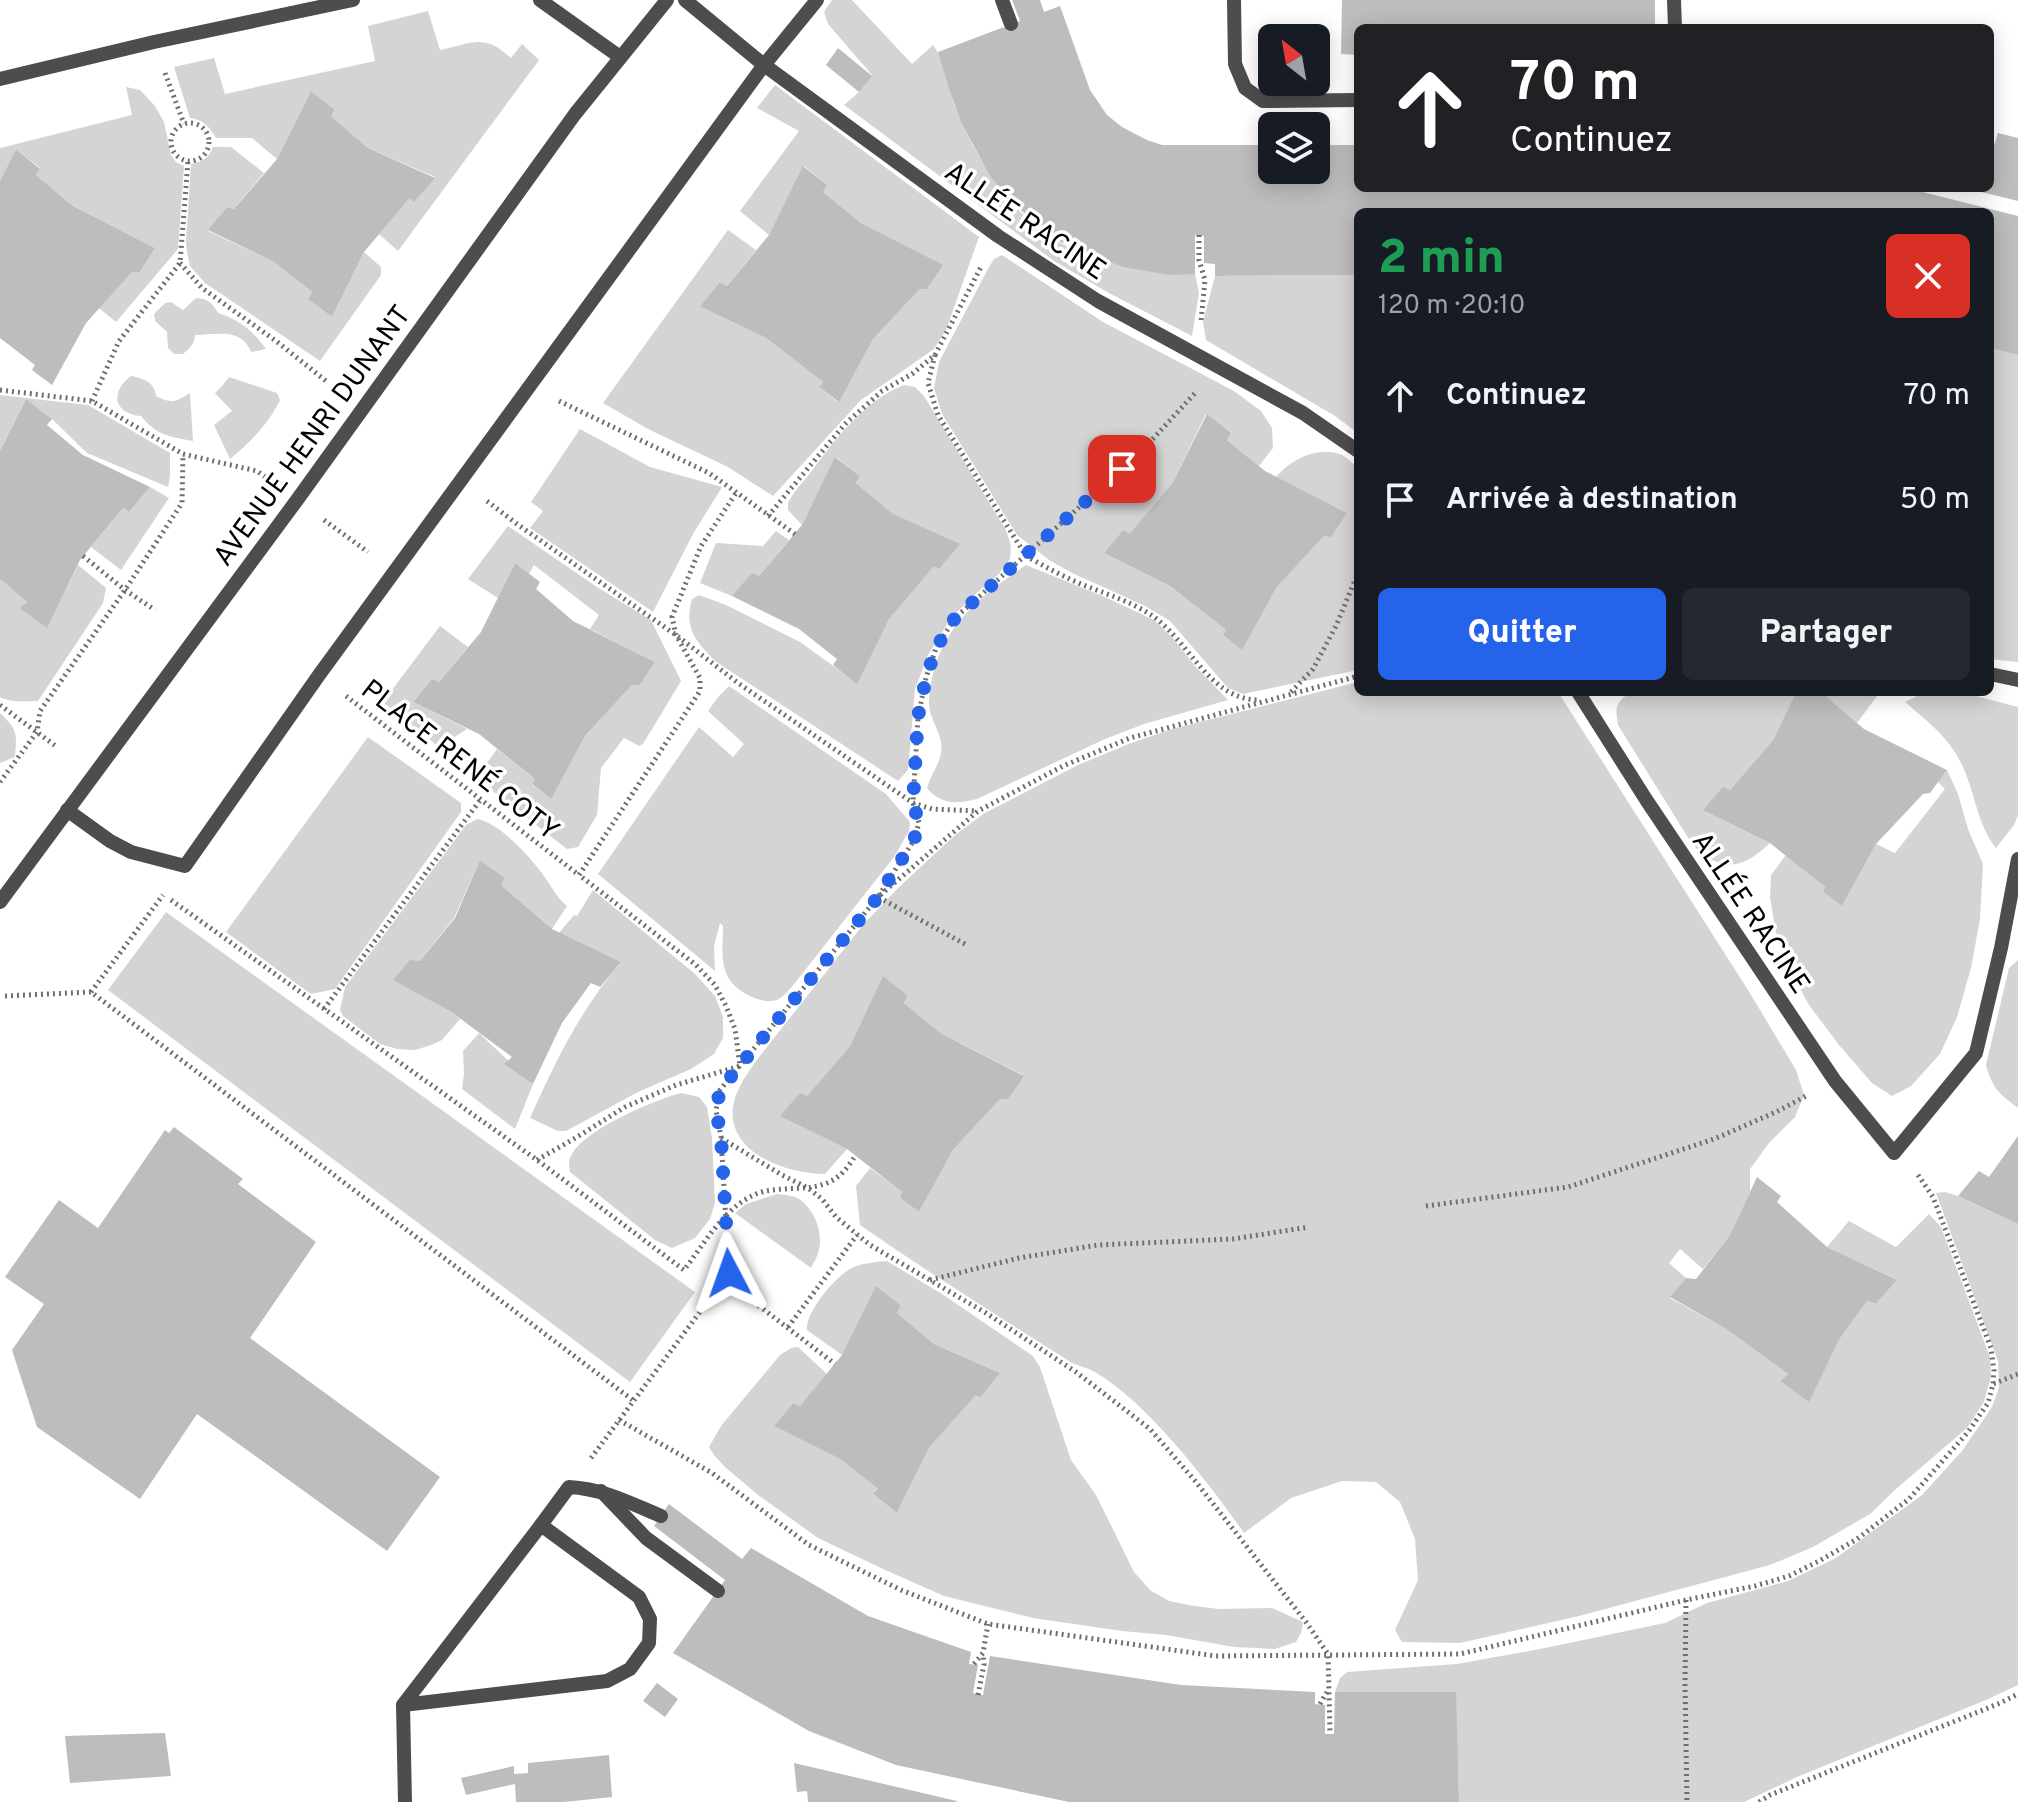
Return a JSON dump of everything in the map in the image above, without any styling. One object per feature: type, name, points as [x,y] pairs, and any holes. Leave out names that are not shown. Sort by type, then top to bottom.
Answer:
[{"type":"street","points":[[0,79],[154,42],[353,0]]},
{"type":"street","points":[[540,0],[620,57]]},
{"type":"street","name":"AVENUE HENRI DUNANT","points":[[0,902],[297,500],[575,114],[667,0]]},
{"type":"street","name":"ALLÉE RACINE","points":[[685,0],[764,65],[998,236],[1098,301],[1303,413],[1354,448]]},
{"type":"street","points":[[67,810],[131,852],[185,866],[319,675],[529,387],[764,65],[817,0]]},
{"type":"street","points":[[1002,0],[1011,24]]},
{"type":"street","points":[[1234,0],[1235,64],[1245,88],[1263,101],[1354,100]]},
{"type":"street","points":[[1674,0],[1675,24]]},
{"type":"street","points":[[1994,675],[2018,680]]},
{"type":"street","name":"ALLÉE RACINE","points":[[1581,696],[1647,801],[1835,1081],[1894,1153]]},
{"type":"street","points":[[1894,1153],[1976,1053],[2018,859]]},
{"type":"street","points":[[405,1802],[403,1705],[569,1487],[601,1491],[661,1516]]},
{"type":"street","points":[[601,1491],[646,1538],[718,1591]]},
{"type":"street","points":[[403,1705],[607,1681],[630,1669],[649,1643],[650,1619],[639,1597],[541,1525]]},
{"type":"path","points":[[154,42],[184,124]]},
{"type":"path","points":[[184,124],[196,124],[206,132],[209,143],[205,154],[195,161],[182,160],[171,145],[174,132],[184,124]]},
{"type":"path","points":[[92,401],[119,341],[180,263],[188,161]]},
{"type":"path","points":[[1193,353],[1199,338],[1205,280],[1199,260],[1199,235]]},
{"type":"path","points":[[998,236],[935,355],[928,383],[938,415],[1026,556],[1152,616],[1169,630],[1224,691],[1244,700],[1261,700]]},
{"type":"path","points":[[180,263],[202,288],[326,381]]},
{"type":"path","points":[[768,516],[845,424],[882,391],[912,374],[935,355]]},
{"type":"path","points":[[569,1487],[729,1273],[721,1137],[716,1110],[720,1090],[878,897],[914,840],[919,823],[913,803],[918,717],[936,648],[955,618],[1139,454],[1193,396],[1214,365]]},
{"type":"path","points":[[529,387],[709,473],[795,534]]},
{"type":"path","points":[[0,390],[92,401],[183,454],[257,471],[395,572]]},
{"type":"path","points":[[0,782],[37,732],[40,711],[182,503],[183,454]]},
{"type":"path","points":[[461,481],[738,683],[913,803],[932,809],[978,811]]},
{"type":"path","points":[[676,635],[672,617],[701,546],[736,493]]},
{"type":"path","points":[[83,556],[155,610]]},
{"type":"path","points":[[1290,693],[1313,669],[1354,583]]},
{"type":"path","name":"PLACE RENÉ COTY","points":[[579,875],[700,691],[700,678],[676,635]]},
{"type":"path","name":"PLACE RENÉ COTY","points":[[319,675],[696,965],[715,985],[726,1006],[735,1029],[740,1066]]},
{"type":"path","points":[[878,897],[978,811],[1063,766],[1130,738],[1354,677]]},
{"type":"path","points":[[0,705],[57,747]]},
{"type":"path","points":[[324,1009],[481,799]]},
{"type":"path","points":[[91,992],[185,866]]},
{"type":"path","points":[[164,895],[537,1160],[684,1270],[726,1216],[741,1203],[761,1193],[824,1184],[840,1175],[855,1156]]},
{"type":"path","points":[[878,897],[965,944]]},
{"type":"path","points":[[5,996],[91,992],[634,1401]]},
{"type":"path","points":[[537,1160],[625,1107],[676,1085],[740,1066]]},
{"type":"path","points":[[1426,1206],[1568,1187],[1714,1139],[1776,1112],[1835,1081]]},
{"type":"path","points":[[721,1137],[808,1188],[870,1245],[986,1313],[1076,1372],[1150,1429],[1196,1482],[1328,1654],[1330,1734]]},
{"type":"path","points":[[619,1420],[712,1473],[809,1545],[901,1590],[988,1624],[1216,1656],[1460,1654],[1789,1576],[1857,1539],[1909,1499],[1968,1432],[1988,1403],[1994,1371],[1991,1348],[1933,1197],[1917,1174],[1894,1153]]},
{"type":"path","points":[[929,1280],[1019,1258],[1098,1245],[1233,1239],[1309,1227]]},
{"type":"path","points":[[788,1327],[857,1235]]},
{"type":"path","points":[[725,1280],[835,1364]]},
{"type":"path","points":[[1993,1384],[2018,1374]]},
{"type":"path","points":[[1686,1600],[1687,1802]]},
{"type":"path","points":[[978,1695],[988,1624]]},
{"type":"path","points":[[974,1664],[983,1653]]},
{"type":"path","points":[[1320,1704],[1327,1691]]},
{"type":"path","points":[[1759,1802],[2018,1694]]},
{"type":"shaded area","points":[[832,0],[852,0],[912,64],[933,45],[959,116],[980,158],[1002,191],[1043,232],[1069,247],[1123,266],[1158,273],[1195,274],[1199,293],[1192,336],[1054,261],[844,105],[872,75],[828,24],[824,12]]},
{"type":"shaded area","points":[[428,11],[440,50],[478,42],[493,45],[511,58],[522,44],[539,60],[398,251],[379,234],[409,199],[414,202],[435,177],[368,148],[331,116],[335,110],[311,91],[277,159],[252,138],[216,138],[205,124],[190,118],[174,67],[214,58],[225,94],[375,61],[368,26]]},
{"type":"shaded area","points":[[775,85],[979,237],[946,330],[934,349],[861,400],[773,496],[728,467],[650,430],[603,403],[728,230],[756,250],[727,286],[720,282],[701,305],[766,338],[823,382],[819,387],[838,402],[873,339],[920,289],[927,289],[942,265],[861,223],[823,192],[827,185],[804,166],[769,235],[740,211],[799,131],[757,108]]},
{"type":"shaded area","points":[[126,87],[140,90],[155,106],[164,122],[171,155],[184,166],[178,249],[116,322],[99,308],[132,272],[140,272],[155,248],[73,206],[36,175],[40,168],[16,149],[0,181],[0,148],[132,115]]},
{"type":"shaded area","points":[[213,147],[231,147],[264,173],[234,209],[227,207],[208,231],[274,262],[312,292],[308,299],[332,317],[364,252],[381,267],[381,275],[320,361],[205,283],[190,266],[186,241],[191,164],[205,159]]},
{"type":"shaded area","points":[[1002,255],[1103,322],[1234,391],[1261,411],[1272,428],[1273,448],[1259,466],[1227,440],[1231,433],[1206,414],[1173,482],[1130,533],[1123,530],[1104,553],[1170,586],[1226,630],[1224,636],[1242,649],[1277,587],[1324,536],[1331,536],[1347,513],[1276,477],[1297,459],[1315,453],[1333,452],[1354,464],[1354,671],[1243,694],[1228,688],[1170,621],[1145,606],[1072,573],[1017,535],[942,414],[934,388],[939,362],[994,259]]},
{"type":"shaded area","points":[[1354,275],[1354,430],[1206,340],[1203,322],[1215,276]]},
{"type":"shaded area","points":[[196,298],[207,301],[218,313],[245,327],[266,349],[251,352],[241,339],[227,334],[195,335],[193,343],[183,354],[174,354],[168,348],[167,332],[155,321],[154,314],[165,303],[171,302],[183,310]]},
{"type":"shaded area","points":[[1994,349],[2018,355],[2018,662],[1994,659]]},
{"type":"shaded area","points":[[131,376],[148,382],[156,396],[166,400],[177,400],[190,393],[193,441],[164,434],[141,416],[120,406],[120,388]]},
{"type":"shaded area","points":[[229,377],[277,393],[280,400],[258,432],[230,459],[214,425],[232,411],[215,393]]},
{"type":"shaded area","points":[[904,385],[915,387],[924,396],[1006,530],[1011,546],[1010,559],[999,574],[951,618],[928,655],[915,689],[908,770],[898,781],[715,661],[697,640],[689,618],[692,599],[699,595],[726,605],[800,642],[857,683],[893,514],[856,483],[860,476],[836,457],[802,525],[788,510],[788,503],[852,422],[876,400]]},
{"type":"shaded area","points":[[0,395],[88,405],[170,453],[168,487],[87,453],[26,399],[0,451]]},
{"type":"shaded area","points":[[580,429],[650,467],[722,487],[693,534],[653,612],[530,528],[543,511],[531,502]]},
{"type":"shaded area","points":[[150,487],[169,498],[121,570],[91,547],[123,508],[129,512]]},
{"type":"shaded area","points":[[508,526],[651,620],[681,681],[643,744],[639,746],[624,738],[601,768],[597,815],[578,847],[567,849],[476,778],[497,749],[535,779],[532,785],[551,798],[585,736],[632,685],[640,685],[655,662],[590,629],[599,615],[534,565],[529,574],[515,563],[498,598],[468,579]]},
{"type":"shaded area","points":[[776,531],[789,540],[759,576],[732,596],[700,583],[716,543],[763,546]]},
{"type":"shaded area","points":[[78,565],[106,588],[103,603],[38,701],[14,701],[0,697],[0,579],[27,602],[21,608],[47,627]]},
{"type":"shaded area","points":[[1026,565],[1154,620],[1228,700],[1144,724],[1105,739],[977,799],[956,802],[938,798],[927,788],[942,746],[929,707],[932,676],[939,656],[948,637],[973,606]]},
{"type":"shaded area","points":[[440,626],[468,647],[439,682],[432,679],[413,702],[467,729],[439,747],[383,702]]},
{"type":"shaded area","points":[[1354,683],[1354,696],[1561,696],[1748,990],[1796,1070],[1804,1095],[1795,1117],[1769,1143],[1750,1169],[1750,1192],[1730,1235],[1703,1269],[1680,1249],[1669,1263],[1686,1278],[1670,1298],[1726,1329],[1788,1374],[1780,1381],[1809,1401],[1839,1340],[1867,1301],[1876,1304],[1897,1280],[1827,1247],[1849,1221],[1896,1247],[1929,1214],[1941,1227],[1990,1357],[1991,1376],[1984,1402],[1967,1428],[1870,1514],[1813,1547],[1770,1565],[1579,1616],[1460,1643],[1402,1642],[1395,1630],[1418,1580],[1415,1539],[1400,1502],[1376,1482],[1342,1481],[1291,1498],[1244,1533],[1176,1445],[1115,1386],[1095,1372],[1072,1363],[860,1225],[856,1186],[870,1168],[902,1192],[900,1198],[919,1212],[953,1150],[1000,1099],[1008,1099],[1023,1075],[942,1034],[904,1003],[908,996],[883,977],[850,1046],[807,1096],[781,1116],[847,1149],[825,1174],[783,1167],[756,1154],[745,1144],[733,1120],[736,1096],[743,1081],[863,925],[898,888],[954,836],[983,814],[1078,765],[1172,729]]},
{"type":"shaded area","points":[[729,686],[886,794],[910,822],[909,831],[894,857],[791,988],[779,999],[771,1001],[749,996],[731,982],[725,971],[723,926],[720,923],[714,946],[715,971],[598,874],[699,727],[733,757],[744,744],[708,711]]},
{"type":"shaded area","points":[[1626,696],[1794,696],[1773,740],[1730,790],[1704,810],[1770,843],[1750,859],[1731,864],[1712,860],[1692,844],[1618,725],[1617,706]]},
{"type":"shaded area","points":[[1828,696],[1877,696],[1857,723]]},
{"type":"shaded area","points":[[1917,696],[1976,696],[2018,707],[2018,815],[1996,848],[1984,828],[1955,752],[1936,729],[1905,702]]},
{"type":"shaded area","points":[[0,713],[13,728],[16,743],[15,757],[0,763]]},
{"type":"shaded area","points":[[368,737],[461,803],[461,812],[335,989],[311,994],[226,932]]},
{"type":"shaded area","points":[[1947,770],[1983,864],[1980,919],[1971,968],[1957,1017],[1940,1054],[1911,1086],[1892,1096],[1872,1083],[1809,1005],[1785,961],[1776,934],[1770,897],[1771,875],[1786,855],[1825,887],[1823,892],[1842,906],[1876,844],[1895,853],[1945,789],[1938,782]]},
{"type":"shaded area","points":[[477,819],[495,827],[514,842],[567,906],[552,929],[501,885],[505,878],[480,860],[454,918],[420,961],[450,1011],[460,1019],[442,1040],[415,1050],[380,1044],[343,1016],[340,1010],[345,987],[466,825]]},
{"type":"shaded area","points":[[593,890],[694,973],[715,996],[723,1017],[723,1038],[714,1054],[691,1069],[638,1092],[566,1131],[558,1131],[530,1118],[570,1037],[593,998],[621,962],[559,933],[574,915],[577,916]]},
{"type":"shaded area","points":[[166,912],[695,1292],[630,1382],[108,990]]},
{"type":"shaded area","points":[[2018,960],[2018,1108],[1998,1090],[1986,1065],[2009,968]]},
{"type":"shaded area","points":[[479,1033],[533,1084],[515,1129],[462,1089],[463,1051]]},
{"type":"shaded area","points":[[681,1093],[699,1097],[707,1107],[712,1138],[715,1203],[710,1219],[695,1238],[672,1248],[655,1240],[570,1172],[569,1163],[580,1144],[591,1135],[638,1109]]},
{"type":"shaded area","points":[[1945,1192],[2018,1224],[2018,1685],[1744,1802],[1459,1802],[1455,1692],[1335,1692],[1340,1678],[1347,1672],[1457,1664],[1665,1623],[1707,1603],[1788,1581],[1836,1558],[1922,1495],[1962,1451],[1992,1407],[1999,1387],[1998,1361],[1936,1193]]},
{"type":"shaded area","points":[[777,1194],[799,1199],[814,1217],[820,1243],[811,1268],[735,1213],[746,1204]]},
{"type":"shaded area","points":[[887,1261],[1033,1356],[1040,1367],[1071,1460],[1096,1495],[1134,1572],[1150,1590],[1169,1601],[1194,1606],[1272,1608],[1303,1622],[1296,1642],[1275,1649],[1234,1647],[1033,1618],[944,1596],[818,1538],[725,1467],[709,1447],[721,1426],[780,1355],[798,1347],[827,1374],[800,1406],[793,1403],[774,1426],[840,1459],[878,1489],[874,1495],[897,1513],[929,1448],[976,1395],[980,1398],[1000,1373],[934,1344],[897,1313],[901,1306],[842,1355],[807,1330],[816,1305],[844,1273],[859,1265]]},
{"type":"building","points":[[1012,0],[1040,0],[1044,12],[1060,6],[1090,90],[1107,115],[1122,127],[1162,145],[1258,145],[1258,184],[1330,184],[1330,145],[1354,145],[1354,192],[1923,192],[1986,208],[1354,208],[1354,275],[1215,276],[1215,264],[1204,263],[1204,236],[1195,235],[1195,274],[1169,275],[1123,267],[1058,241],[1009,199],[990,176],[961,122],[938,52],[1020,21]]},
{"type":"building","points":[[1342,0],[1655,0],[1655,24],[1354,24],[1354,55],[1341,54]]},
{"type":"building","points":[[838,48],[872,76],[859,92],[826,65]]},
{"type":"building","points":[[311,91],[335,110],[331,116],[368,148],[435,178],[414,202],[409,199],[364,252],[332,317],[308,299],[312,292],[274,262],[208,230],[227,207],[234,209],[277,159]]},
{"type":"building","points":[[1998,133],[2018,138],[2018,201],[1981,192],[1994,192],[1994,146]]},
{"type":"building","points":[[16,149],[40,169],[36,175],[73,206],[155,248],[140,272],[132,272],[86,323],[52,385],[32,370],[35,365],[0,338],[0,181]]},
{"type":"building","points":[[803,166],[827,185],[823,192],[861,223],[943,265],[927,289],[920,289],[873,339],[839,402],[819,387],[823,382],[766,338],[700,306],[720,282],[727,286],[769,235]]},
{"type":"building","points":[[1994,210],[2018,216],[2018,355],[1994,349]]},
{"type":"building","points":[[26,399],[52,419],[47,425],[83,455],[150,487],[129,512],[123,508],[80,560],[47,628],[20,608],[27,602],[0,579],[0,451]]},
{"type":"building","points":[[1207,414],[1231,433],[1227,440],[1265,471],[1347,513],[1331,537],[1324,536],[1277,587],[1242,650],[1223,635],[1226,630],[1170,586],[1104,553],[1123,530],[1130,533],[1173,482]]},
{"type":"building","points":[[835,457],[860,476],[856,483],[893,514],[960,544],[939,569],[934,566],[889,619],[857,684],[833,665],[837,659],[799,629],[732,596],[752,573],[759,576],[802,525]]},
{"type":"building","points":[[515,563],[540,582],[536,589],[573,621],[655,662],[640,685],[632,685],[585,736],[551,799],[532,784],[535,779],[479,734],[413,702],[432,679],[439,682],[481,632]]},
{"type":"building","points":[[1794,696],[1828,696],[1864,729],[1947,770],[1930,793],[1923,794],[1876,844],[1842,906],[1823,892],[1825,887],[1770,843],[1703,810],[1723,787],[1730,790],[1773,740]]},
{"type":"building","points":[[480,860],[505,878],[501,885],[552,929],[621,962],[600,987],[591,983],[562,1023],[533,1084],[504,1064],[512,1057],[450,1011],[393,980],[410,960],[420,961],[455,918]]},
{"type":"building","points":[[883,976],[908,996],[904,1003],[942,1034],[1024,1076],[1008,1099],[1000,1099],[953,1150],[919,1212],[900,1198],[902,1192],[847,1149],[780,1116],[800,1093],[807,1096],[850,1046]]},
{"type":"building","points":[[174,1127],[243,1179],[238,1184],[316,1242],[250,1338],[440,1477],[387,1551],[197,1414],[140,1499],[37,1427],[12,1350],[44,1304],[5,1277],[59,1200],[98,1228],[165,1130],[169,1133]]},
{"type":"building","points":[[2018,1136],[2018,1224],[1958,1196],[1979,1171],[1989,1177]]},
{"type":"building","points":[[1757,1177],[1781,1196],[1777,1202],[1827,1247],[1897,1280],[1876,1304],[1867,1301],[1839,1340],[1809,1402],[1780,1381],[1788,1374],[1726,1329],[1670,1297],[1686,1278],[1696,1279],[1730,1235]]},
{"type":"building","points":[[876,1286],[901,1306],[897,1313],[934,1344],[1000,1373],[980,1398],[976,1395],[929,1448],[897,1513],[873,1494],[878,1489],[840,1459],[774,1426],[793,1403],[800,1406],[842,1355]]},
{"type":"building","points":[[669,1504],[742,1559],[751,1548],[868,1616],[971,1652],[969,1664],[978,1665],[973,1693],[978,1695],[983,1695],[990,1656],[1181,1685],[1315,1692],[1315,1704],[1325,1705],[1325,1734],[1334,1734],[1335,1692],[1456,1692],[1459,1802],[1069,1802],[896,1765],[809,1731],[673,1653],[725,1580],[654,1526]]},
{"type":"building","points":[[657,1683],[678,1699],[665,1717],[643,1701]]},
{"type":"building","points":[[165,1733],[171,1776],[70,1783],[65,1736]]},
{"type":"building","points":[[609,1755],[612,1797],[564,1802],[516,1802],[515,1784],[466,1795],[461,1778],[514,1766],[514,1774],[528,1773],[528,1763]]},
{"type":"building","points":[[794,1763],[957,1802],[808,1802],[807,1791],[797,1792]]},
{"type":"route","points":[[729,1273],[721,1137],[716,1110],[720,1090],[878,897],[914,840],[919,823],[913,803],[918,717],[936,648],[955,618],[1122,469]]}]
